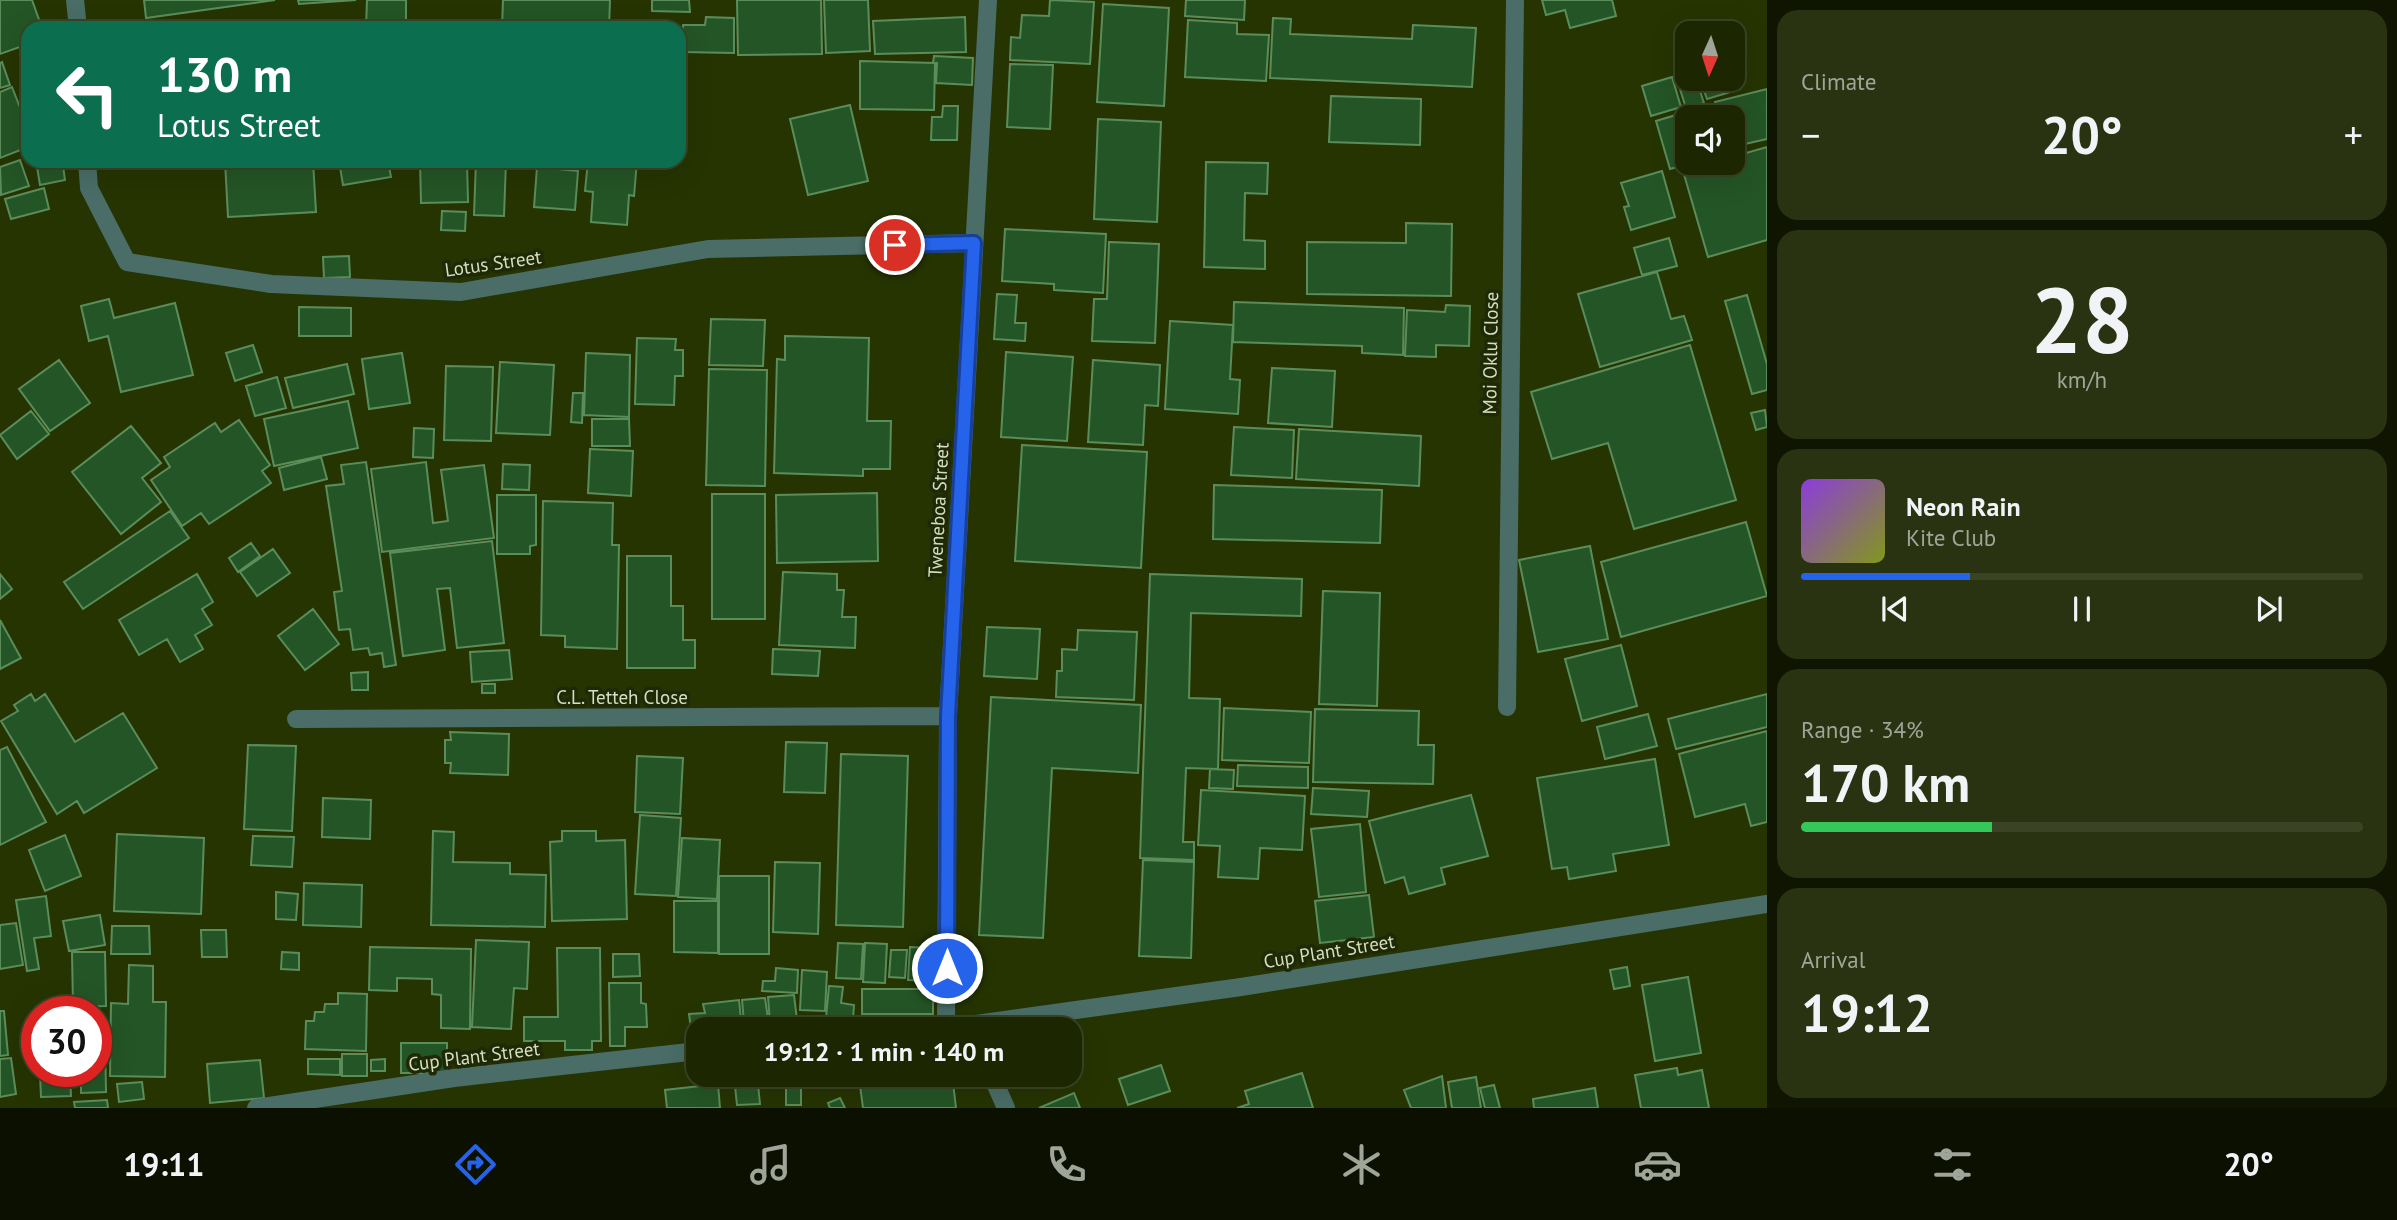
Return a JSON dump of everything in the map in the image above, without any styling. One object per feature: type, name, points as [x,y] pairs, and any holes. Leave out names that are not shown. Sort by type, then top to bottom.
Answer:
[{"type":"street","points":[[75,0],[77,21]]},
{"type":"street","name":"Tweneboa Street","points":[[946,1017],[948,716],[988,0]]},
{"type":"street","name":"Moi Oklu Close","points":[[1507,707],[1515,0]]},
{"type":"street","name":"Lotus Street","points":[[88,168],[89,188],[127,262],[271,284],[461,292],[708,249],[974,243]]},
{"type":"street","name":"C.L. Tetteh Close","points":[[296,719],[948,716]]},
{"type":"street","name":"Cup Plant Street","points":[[1038,1017],[1767,904]]},
{"type":"street","name":"Cup Plant Street","points":[[256,1108],[454,1079],[686,1052]]},
{"type":"street","points":[[997,1087],[1006,1108]]},
{"type":"building","points":[[0,0],[32,0],[40,21],[21,21],[21,46],[0,54]]},
{"type":"building","points":[[144,0],[275,0],[146,18]]},
{"type":"building","points":[[298,0],[356,0],[299,4]]},
{"type":"building","points":[[367,0],[406,0],[406,21],[366,21]]},
{"type":"building","points":[[503,0],[610,0],[609,21],[502,21]]},
{"type":"building","points":[[652,0],[689,0],[690,12],[652,11]]},
{"type":"building","points":[[737,0],[821,0],[822,54],[738,55]]},
{"type":"building","points":[[824,0],[868,0],[870,51],[826,53]]},
{"type":"building","points":[[1050,0],[1094,2],[1090,64],[1010,60],[1011,37],[1020,38],[1022,15],[1049,16]]},
{"type":"building","points":[[1186,0],[1245,0],[1244,20],[1185,16]]},
{"type":"building","points":[[1542,0],[1612,0],[1616,16],[1570,28],[1565,10],[1546,15]]},
{"type":"building","points":[[1103,4],[1169,8],[1164,106],[1097,102]]},
{"type":"building","points":[[706,17],[734,18],[734,53],[686,52],[686,25],[705,25]]},
{"type":"building","points":[[965,17],[966,52],[875,54],[873,21]]},
{"type":"building","points":[[1273,18],[1291,19],[1290,34],[1412,39],[1413,25],[1476,28],[1472,87],[1270,78]]},
{"type":"building","points":[[1188,20],[1237,23],[1237,34],[1269,35],[1266,81],[1185,77]]},
{"type":"building","points":[[934,56],[973,58],[972,85],[936,83],[937,63],[933,63]]},
{"type":"building","points":[[860,61],[935,63],[934,110],[860,109]]},
{"type":"building","points":[[2,62],[10,85],[0,88],[0,63]]},
{"type":"building","points":[[1010,64],[1053,65],[1050,129],[1007,127]]},
{"type":"building","points":[[1672,77],[1680,105],[1651,116],[1642,86]]},
{"type":"building","points":[[12,87],[21,110],[21,150],[0,158],[0,92]]},
{"type":"building","points":[[1767,89],[1767,139],[1745,144],[1745,105],[1716,105],[1715,102]]},
{"type":"building","points":[[1681,91],[1700,91],[1704,103],[1685,105]]},
{"type":"building","points":[[1704,91],[1733,91],[1707,99]]},
{"type":"building","points":[[1331,96],[1421,99],[1420,145],[1329,142]]},
{"type":"building","points":[[850,105],[868,181],[808,195],[790,119]]},
{"type":"building","points":[[943,106],[958,106],[957,140],[931,140],[932,117],[942,117]]},
{"type":"building","points":[[1675,115],[1675,168],[1670,169],[1656,121]]},
{"type":"building","points":[[1098,119],[1161,122],[1157,222],[1094,219]]},
{"type":"building","points":[[1767,147],[1767,240],[1708,257],[1684,175],[1745,175],[1745,153]]},
{"type":"building","points":[[20,160],[29,186],[1,195],[0,167]]},
{"type":"building","points":[[1206,162],[1268,163],[1267,194],[1245,193],[1244,240],[1265,241],[1265,269],[1204,267]]},
{"type":"building","points":[[37,168],[63,168],[65,180],[40,185]]},
{"type":"building","points":[[225,168],[313,168],[316,212],[228,217]]},
{"type":"building","points":[[340,168],[389,168],[391,177],[343,185]]},
{"type":"building","points":[[420,168],[467,168],[468,202],[421,203]]},
{"type":"building","points":[[476,168],[506,168],[504,216],[474,215]]},
{"type":"building","points":[[537,168],[578,171],[575,210],[534,207]]},
{"type":"building","points":[[587,168],[636,168],[634,196],[629,195],[627,225],[591,222],[593,192],[585,191]]},
{"type":"building","points":[[1662,171],[1675,217],[1631,230],[1624,207],[1629,206],[1621,183]]},
{"type":"building","points":[[44,188],[49,209],[11,219],[5,199]]},
{"type":"building","points":[[442,211],[466,212],[465,231],[441,230]]},
{"type":"building","points":[[1406,223],[1452,224],[1451,296],[1307,294],[1307,242],[1406,243]]},
{"type":"building","points":[[1005,229],[1106,234],[1103,293],[1054,290],[1054,284],[1002,281]]},
{"type":"building","points":[[1669,238],[1677,266],[1642,275],[1634,248]]},
{"type":"building","points":[[1109,242],[1159,244],[1155,343],[1092,341],[1094,299],[1107,299]]},
{"type":"building","points":[[349,256],[350,277],[324,278],[323,257]]},
{"type":"building","points":[[1657,272],[1671,319],[1684,316],[1692,340],[1600,367],[1578,294]]},
{"type":"building","points":[[997,294],[1017,295],[1015,323],[1026,323],[1025,341],[994,339]]},
{"type":"building","points":[[1747,295],[1767,364],[1767,390],[1752,394],[1725,301]]},
{"type":"building","points":[[109,299],[114,318],[175,303],[193,375],[121,392],[108,336],[89,341],[81,306]]},
{"type":"building","points":[[1234,302],[1404,308],[1403,355],[1362,353],[1362,346],[1233,342]]},
{"type":"building","points":[[1446,305],[1470,306],[1469,346],[1436,345],[1436,357],[1405,356],[1407,310],[1445,312]]},
{"type":"building","points":[[299,307],[351,308],[351,336],[299,336]]},
{"type":"building","points":[[711,319],[765,320],[763,366],[709,365]]},
{"type":"building","points":[[1170,321],[1233,325],[1230,379],[1240,380],[1238,414],[1165,409]]},
{"type":"building","points":[[785,336],[869,338],[867,421],[891,421],[890,469],[863,469],[863,476],[774,473],[777,359],[785,360]]},
{"type":"building","points":[[637,338],[676,339],[675,350],[683,350],[683,376],[675,376],[674,405],[635,404]]},
{"type":"building","points":[[253,345],[262,372],[235,381],[226,353]]},
{"type":"building","points":[[1690,345],[1736,500],[1634,529],[1608,443],[1552,459],[1531,392]]},
{"type":"building","points":[[1006,352],[1073,357],[1067,441],[1001,437]]},
{"type":"building","points":[[402,353],[410,403],[369,409],[362,359]]},
{"type":"building","points":[[586,353],[630,355],[629,417],[584,415]]},
{"type":"building","points":[[59,360],[90,403],[50,431],[19,389]]},
{"type":"building","points":[[1093,360],[1160,365],[1158,406],[1145,405],[1143,445],[1088,442]]},
{"type":"building","points":[[500,362],[554,365],[550,435],[496,433]]},
{"type":"building","points":[[347,364],[354,394],[293,408],[285,378]]},
{"type":"building","points":[[446,366],[493,367],[491,441],[444,440]]},
{"type":"building","points":[[1272,368],[1335,371],[1332,427],[1268,423]]},
{"type":"building","points":[[709,369],[767,370],[765,486],[706,485]]},
{"type":"building","points":[[277,377],[286,408],[255,416],[246,386]]},
{"type":"building","points":[[573,393],[583,393],[582,423],[571,422]]},
{"type":"building","points":[[348,401],[358,448],[274,466],[264,419]]},
{"type":"building","points":[[1765,410],[1767,427],[1756,430],[1751,413]]},
{"type":"building","points":[[31,411],[49,434],[17,459],[0,435]]},
{"type":"building","points":[[592,419],[629,419],[630,446],[592,446]]},
{"type":"building","points":[[239,420],[270,465],[262,471],[271,483],[209,524],[201,513],[182,526],[151,480],[170,467],[164,457],[215,423],[221,432]]},
{"type":"building","points":[[131,426],[161,463],[142,478],[161,502],[121,534],[72,472]]},
{"type":"building","points":[[1234,427],[1294,430],[1292,478],[1231,475]]},
{"type":"building","points":[[414,428],[434,429],[433,458],[413,457]]},
{"type":"building","points":[[1299,429],[1421,436],[1419,486],[1296,479]]},
{"type":"building","points":[[1022,445],[1147,452],[1141,568],[1015,561]]},
{"type":"building","points":[[590,449],[633,451],[631,496],[588,493]]},
{"type":"building","points":[[321,457],[327,479],[284,490],[279,468]]},
{"type":"building","points":[[366,462],[396,665],[384,667],[382,653],[370,655],[368,648],[353,650],[350,629],[339,630],[334,592],[342,591],[326,486],[344,484],[341,465]]},
{"type":"building","points":[[426,462],[433,523],[448,521],[441,470],[484,465],[494,538],[382,552],[371,469]]},
{"type":"building","points":[[503,464],[530,465],[529,490],[502,489]]},
{"type":"building","points":[[1214,485],[1382,490],[1380,543],[1213,539]]},
{"type":"building","points":[[877,493],[878,561],[777,563],[776,495]]},
{"type":"building","points":[[712,494],[765,494],[765,619],[712,619]]},
{"type":"building","points":[[497,495],[536,495],[536,545],[530,546],[530,554],[497,554]]},
{"type":"building","points":[[543,501],[613,503],[612,545],[619,545],[617,649],[565,647],[565,636],[541,635]]},
{"type":"building","points":[[170,511],[189,538],[83,609],[64,582]]},
{"type":"building","points":[[1746,522],[1767,596],[1621,637],[1601,562]]},
{"type":"building","points":[[492,541],[504,643],[457,648],[450,588],[437,589],[445,650],[403,656],[390,553]]},
{"type":"building","points":[[251,543],[260,556],[238,572],[229,558]]},
{"type":"building","points":[[1590,546],[1608,639],[1538,652],[1519,560]]},
{"type":"building","points":[[273,549],[290,573],[257,596],[240,572]]},
{"type":"building","points":[[627,556],[671,556],[671,606],[683,606],[683,640],[695,640],[695,668],[627,668]]},
{"type":"building","points":[[783,572],[837,574],[837,590],[844,590],[842,617],[856,617],[855,648],[779,645]]},
{"type":"building","points":[[0,574],[12,589],[0,599]]},
{"type":"building","points":[[197,574],[213,602],[202,609],[212,625],[195,635],[203,649],[180,662],[167,639],[139,655],[119,620]]},
{"type":"building","points":[[1150,574],[1302,579],[1301,616],[1191,613],[1189,698],[1220,699],[1218,769],[1186,768],[1183,842],[1194,842],[1194,860],[1140,858]]},
{"type":"building","points":[[1323,591],[1380,593],[1377,706],[1319,704]]},
{"type":"building","points":[[313,609],[339,644],[305,670],[278,636]]},
{"type":"building","points":[[0,620],[21,658],[0,669]]},
{"type":"building","points":[[987,627],[1040,629],[1037,679],[984,676]]},
{"type":"building","points":[[1078,630],[1137,632],[1134,700],[1056,697],[1057,671],[1062,671],[1062,649],[1077,650]]},
{"type":"building","points":[[1621,645],[1637,706],[1582,721],[1565,659]]},
{"type":"building","points":[[773,649],[820,651],[818,676],[772,674]]},
{"type":"building","points":[[509,650],[512,679],[472,682],[470,652]]},
{"type":"building","points":[[368,672],[368,690],[352,690],[351,673]]},
{"type":"building","points":[[482,684],[495,684],[495,693],[482,693]]},
{"type":"building","points":[[31,694],[35,701],[45,694],[75,742],[123,713],[157,768],[84,813],[77,801],[57,814],[1,721],[18,711],[14,705]]},
{"type":"building","points":[[1767,694],[1767,727],[1676,749],[1668,719]]},
{"type":"building","points":[[991,697],[1141,705],[1138,773],[1052,768],[1043,938],[979,935]]},
{"type":"building","points":[[1224,708],[1311,712],[1309,763],[1222,760]]},
{"type":"building","points":[[1315,709],[1419,711],[1418,745],[1434,745],[1433,784],[1313,782]]},
{"type":"building","points":[[1648,714],[1657,746],[1605,759],[1597,727]]},
{"type":"building","points":[[1767,731],[1767,822],[1751,826],[1745,804],[1695,817],[1679,754]]},
{"type":"building","points":[[450,732],[509,734],[508,775],[450,773],[451,763],[445,763],[445,740],[451,740]]},
{"type":"building","points":[[786,742],[827,743],[825,793],[784,792]]},
{"type":"building","points":[[248,745],[296,746],[292,831],[244,829]]},
{"type":"building","points":[[7,747],[46,822],[0,845],[0,750]]},
{"type":"building","points":[[841,754],[908,756],[903,927],[836,925]]},
{"type":"building","points":[[637,756],[683,758],[680,814],[635,812]]},
{"type":"building","points":[[1655,759],[1669,845],[1613,854],[1616,871],[1569,879],[1567,867],[1552,869],[1537,778]]},
{"type":"building","points":[[1238,765],[1308,767],[1308,788],[1237,786]]},
{"type":"building","points":[[1210,769],[1234,770],[1233,789],[1209,788]]},
{"type":"building","points":[[1313,788],[1369,791],[1367,817],[1311,814]]},
{"type":"building","points":[[1201,790],[1305,796],[1302,850],[1260,848],[1258,879],[1218,877],[1220,846],[1198,845]]},
{"type":"building","points":[[1471,795],[1488,856],[1441,868],[1445,884],[1409,894],[1404,877],[1385,883],[1369,821]]},
{"type":"building","points":[[323,798],[371,800],[370,839],[322,837]]},
{"type":"building","points":[[640,815],[681,818],[676,896],[635,894]]},
{"type":"building","points":[[1360,824],[1366,892],[1319,897],[1311,829]]},
{"type":"building","points":[[433,831],[454,832],[453,862],[510,863],[510,874],[546,875],[545,927],[431,925]]},
{"type":"building","points":[[562,831],[596,831],[596,841],[625,840],[627,919],[552,921],[550,842],[562,841]]},
{"type":"building","points":[[117,834],[204,838],[201,914],[114,911]]},
{"type":"building","points":[[65,835],[81,876],[45,891],[29,850]]},
{"type":"building","points":[[253,836],[294,837],[292,867],[251,865]]},
{"type":"building","points":[[682,838],[720,840],[717,899],[678,897]]},
{"type":"building","points":[[1143,860],[1194,862],[1191,958],[1139,956]]},
{"type":"building","points":[[775,862],[820,863],[818,934],[773,932]]},
{"type":"building","points":[[719,876],[769,876],[769,954],[719,954]]},
{"type":"building","points":[[304,883],[362,885],[361,927],[303,925]]},
{"type":"building","points":[[276,892],[298,894],[296,920],[276,919]]},
{"type":"building","points":[[1369,895],[1374,937],[1320,943],[1315,901]]},
{"type":"building","points":[[46,896],[51,936],[34,938],[39,969],[27,971],[16,900]]},
{"type":"building","points":[[674,901],[718,901],[718,953],[674,952]]},
{"type":"building","points":[[100,915],[105,945],[69,951],[63,921]]},
{"type":"building","points":[[16,923],[23,965],[0,969],[0,925]]},
{"type":"building","points":[[112,926],[149,926],[150,954],[111,954]]},
{"type":"building","points":[[201,930],[226,930],[227,957],[202,957]]},
{"type":"building","points":[[476,940],[529,942],[527,989],[514,988],[511,1029],[472,1027]]},
{"type":"building","points":[[838,943],[863,944],[861,979],[836,978]]},
{"type":"building","points":[[865,943],[887,944],[885,983],[863,982]]},
{"type":"building","points":[[370,947],[471,949],[470,1029],[441,1028],[441,995],[432,994],[432,979],[397,978],[397,991],[369,990]]},
{"type":"building","points":[[910,947],[931,948],[930,981],[908,980]]},
{"type":"building","points":[[557,948],[600,948],[601,1041],[592,1041],[592,1050],[565,1050],[565,1041],[524,1041],[524,1017],[558,1017]]},
{"type":"building","points":[[891,950],[907,950],[905,978],[889,977]]},
{"type":"building","points":[[72,952],[105,952],[106,996],[73,996]]},
{"type":"building","points":[[282,952],[299,953],[299,970],[281,969]]},
{"type":"building","points":[[613,954],[639,954],[640,976],[613,977]]},
{"type":"building","points":[[129,965],[153,966],[153,1002],[166,1002],[165,1077],[112,1076],[112,1003],[128,1004]]},
{"type":"building","points":[[1627,967],[1630,986],[1614,989],[1610,970]]},
{"type":"building","points":[[776,968],[798,970],[797,993],[762,991],[763,981],[775,981]]},
{"type":"building","points":[[802,970],[827,972],[825,1011],[800,1010]]},
{"type":"building","points":[[1688,977],[1701,1053],[1655,1061],[1642,985]]},
{"type":"building","points":[[609,983],[641,983],[641,1003],[646,1004],[647,1027],[625,1027],[625,1046],[610,1046]]},
{"type":"building","points":[[829,986],[843,987],[841,1003],[854,1005],[853,1017],[826,1017]]},
{"type":"building","points":[[862,989],[933,989],[933,1014],[862,1014]]},
{"type":"building","points":[[338,993],[367,994],[366,1051],[305,1049],[306,1021],[314,1021],[315,1012],[324,1012],[325,1004],[338,1004]]},
{"type":"building","points":[[794,995],[797,1017],[770,1017],[768,997]]},
{"type":"building","points":[[765,998],[768,1017],[744,1017],[742,1000]]},
{"type":"building","points":[[739,1000],[741,1017],[689,1017],[689,1014],[705,1013],[703,1004]]},
{"type":"building","points":[[0,1011],[4,1011],[8,1055],[0,1056]]},
{"type":"building","points":[[401,1043],[447,1043],[447,1073],[401,1073]]},
{"type":"building","points":[[342,1054],[367,1054],[367,1076],[342,1076]]},
{"type":"building","points":[[11,1058],[16,1094],[0,1097],[0,1059]]},
{"type":"building","points":[[308,1059],[340,1059],[340,1075],[308,1074]]},
{"type":"building","points":[[385,1059],[385,1071],[371,1071],[371,1060]]},
{"type":"building","points":[[260,1060],[264,1098],[210,1103],[207,1064]]},
{"type":"building","points":[[1161,1065],[1170,1091],[1128,1105],[1119,1079]]},
{"type":"building","points":[[1677,1068],[1678,1075],[1702,1070],[1709,1108],[1641,1108],[1635,1075]]},
{"type":"building","points":[[1302,1073],[1313,1108],[1237,1108],[1249,1104],[1245,1091]]},
{"type":"building","points":[[1442,1076],[1446,1108],[1411,1108],[1404,1090]]},
{"type":"building","points":[[1476,1077],[1481,1108],[1452,1108],[1448,1082]]},
{"type":"building","points":[[142,1082],[144,1099],[119,1102],[117,1084]]},
{"type":"building","points":[[1494,1085],[1500,1108],[1485,1108],[1480,1088]]},
{"type":"building","points":[[41,1087],[71,1087],[71,1096],[41,1097]]},
{"type":"building","points":[[81,1087],[106,1087],[106,1092],[81,1093]]},
{"type":"building","points":[[718,1087],[720,1108],[667,1108],[665,1090]]},
{"type":"building","points":[[735,1087],[758,1087],[760,1104],[737,1105]]},
{"type":"building","points":[[786,1087],[801,1087],[801,1105],[786,1105]]},
{"type":"building","points":[[860,1087],[954,1087],[956,1108],[863,1108]]},
{"type":"building","points":[[1595,1088],[1598,1108],[1534,1108],[1533,1099]]},
{"type":"building","points":[[1074,1093],[1080,1108],[1039,1108]]},
{"type":"building","points":[[840,1098],[845,1108],[830,1108],[828,1103]]},
{"type":"building","points":[[107,1100],[108,1108],[75,1108],[74,1102]]},
{"type":"route","points":[[895,245],[974,243],[948,716],[947,968]]}]
